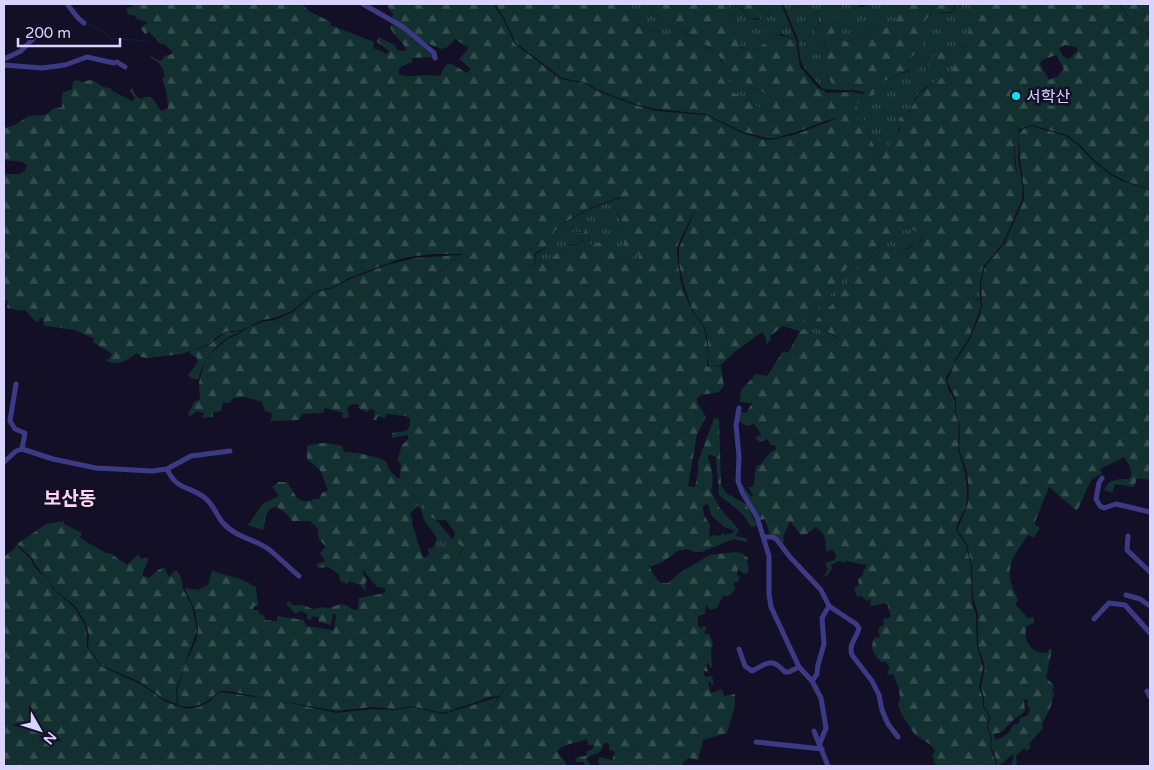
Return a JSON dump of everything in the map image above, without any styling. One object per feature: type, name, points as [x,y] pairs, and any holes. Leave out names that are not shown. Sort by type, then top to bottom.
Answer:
[{"type":"street","points":[[67,4],[84,23]]},
{"type":"street","points":[[363,4],[402,27],[434,53],[436,58]]},
{"type":"street","points":[[4,59],[21,51],[34,38]]},
{"type":"street","points":[[4,65],[42,68],[65,66],[87,57],[117,62],[125,67]]},
{"type":"street","points":[[16,384],[10,421],[15,429],[25,433],[22,449]]},
{"type":"street","points":[[739,408],[736,426],[739,456],[738,480],[742,492],[757,517],[769,556],[771,607],[799,667],[812,681],[821,698],[826,728],[820,743]]},
{"type":"street","points":[[4,462],[16,451],[22,449],[53,459],[96,468],[152,471],[167,469],[191,456],[230,451]]},
{"type":"street","points":[[167,469],[177,484],[206,498],[223,524],[236,534],[266,548],[299,576]]},
{"type":"street","points":[[1102,478],[1099,483],[1096,499],[1100,506],[1104,508],[1116,504],[1150,512]]},
{"type":"street","points":[[1128,536],[1127,550],[1150,572]]},
{"type":"street","points":[[764,537],[772,537],[777,540],[821,590],[829,606],[859,628],[850,650],[872,681],[879,695],[882,710],[888,724],[898,736]]},
{"type":"street","points":[[1126,595],[1140,599],[1150,606]]},
{"type":"street","points":[[1094,618],[1108,603],[1125,606],[1150,634]]},
{"type":"street","points":[[812,681],[817,674],[824,644],[822,618],[829,606]]},
{"type":"street","points":[[739,649],[745,666],[752,671],[772,662],[777,663],[785,672],[799,667]]},
{"type":"street","points":[[1147,691],[1150,697]]},
{"type":"street","points":[[814,731],[828,766]]},
{"type":"street","points":[[756,742],[822,749]]},
{"type":"green space","points":[[133,4],[302,4],[309,11],[331,22],[330,25],[374,42],[373,48],[387,54],[389,51],[377,42],[378,37],[395,45],[397,50],[405,51],[406,49],[390,28],[392,25],[400,28],[434,57],[412,58],[412,63],[401,67],[399,74],[409,76],[440,76],[445,66],[450,63],[467,73],[471,69],[459,59],[469,48],[455,39],[448,47],[441,49],[426,43],[392,17],[393,14],[386,4],[493,4],[503,19],[515,44],[561,79],[587,84],[595,90],[635,105],[656,111],[706,115],[742,133],[766,140],[797,134],[838,118],[775,138],[767,138],[743,132],[706,114],[656,109],[635,104],[596,89],[587,83],[562,78],[516,43],[495,4],[620,4],[630,19],[646,29],[670,34],[686,42],[691,41],[709,51],[718,59],[728,81],[734,87],[732,92],[777,117],[773,108],[774,104],[765,93],[747,84],[726,68],[712,49],[691,35],[656,18],[653,15],[651,4],[729,4],[728,21],[741,38],[742,49],[761,51],[760,46],[766,43],[765,36],[778,35],[796,40],[800,67],[817,87],[827,93],[852,92],[863,94],[864,92],[839,90],[828,78],[825,70],[826,46],[813,31],[819,25],[819,15],[828,14],[834,16],[836,21],[835,37],[848,42],[869,31],[893,25],[900,12],[898,4],[955,4],[952,12],[931,13],[921,27],[924,38],[922,47],[907,61],[932,58],[949,47],[958,47],[964,44],[969,47],[969,21],[984,4],[1119,4],[1134,25],[1146,32],[1150,38],[1150,189],[1127,182],[1109,172],[1067,135],[1031,125],[1020,129],[1019,126],[1016,128],[1014,160],[1020,187],[1017,207],[1001,244],[977,272],[973,298],[976,301],[980,298],[981,306],[968,340],[946,377],[949,391],[955,400],[955,414],[959,433],[958,449],[965,473],[967,493],[966,507],[956,530],[966,545],[971,566],[972,603],[976,614],[977,645],[983,668],[979,687],[983,698],[983,706],[989,717],[987,728],[991,738],[990,747],[996,762],[995,766],[937,766],[933,761],[932,755],[935,751],[931,745],[915,735],[902,715],[898,705],[900,699],[899,688],[893,674],[889,675],[887,672],[890,668],[886,662],[881,662],[873,651],[872,645],[875,637],[878,638],[880,635],[878,632],[879,627],[884,625],[883,619],[891,617],[887,603],[871,606],[870,599],[867,601],[861,596],[857,597],[854,588],[859,585],[858,580],[867,565],[839,561],[831,565],[832,569],[826,577],[824,576],[828,569],[825,563],[835,560],[836,555],[832,549],[827,552],[824,535],[816,527],[807,534],[801,535],[790,521],[784,535],[783,545],[770,535],[765,519],[761,520],[740,485],[742,484],[751,497],[753,496],[748,487],[752,487],[754,484],[756,466],[760,465],[776,449],[775,445],[771,445],[767,439],[759,442],[755,438],[761,434],[754,424],[747,426],[738,421],[739,411],[746,413],[752,403],[740,402],[741,390],[756,374],[767,376],[783,351],[788,353],[800,331],[804,329],[837,343],[839,338],[812,324],[839,297],[851,278],[870,258],[884,250],[909,248],[924,236],[908,227],[846,269],[829,297],[810,316],[795,325],[783,326],[770,336],[771,339],[766,345],[766,338],[762,332],[732,354],[721,365],[711,367],[721,366],[724,386],[719,392],[701,395],[697,398],[697,402],[706,417],[697,434],[688,486],[695,487],[698,462],[714,418],[719,419],[721,485],[726,493],[746,504],[757,525],[754,527],[750,526],[740,512],[719,495],[716,457],[709,454],[708,458],[712,475],[711,491],[719,507],[739,530],[735,536],[748,540],[746,542],[734,539],[702,552],[686,549],[678,551],[661,563],[650,566],[652,573],[661,583],[668,583],[681,572],[710,555],[736,552],[742,553],[748,558],[749,572],[744,574],[738,569],[737,575],[740,577],[738,582],[734,582],[733,586],[736,588],[729,596],[723,596],[717,608],[710,610],[706,604],[705,614],[698,616],[698,626],[701,628],[707,627],[704,633],[709,634],[713,643],[711,650],[712,667],[710,668],[708,662],[706,666],[709,673],[704,671],[705,677],[712,676],[714,684],[712,685],[710,681],[708,682],[711,693],[722,689],[724,696],[735,694],[735,706],[727,733],[703,740],[698,760],[689,758],[684,761],[682,766],[601,766],[598,763],[599,757],[612,760],[615,752],[609,749],[609,744],[605,742],[600,752],[586,758],[591,766],[586,766],[583,762],[575,760],[577,757],[586,756],[587,751],[593,749],[594,745],[588,745],[587,739],[560,748],[557,751],[568,766],[445,766],[448,761],[444,766],[4,766],[4,557],[16,545],[31,559],[33,565],[41,574],[47,576],[53,589],[74,607],[84,623],[87,647],[101,666],[142,685],[166,702],[187,709],[199,707],[209,702],[220,692],[276,700],[336,713],[373,709],[395,710],[410,707],[444,714],[498,697],[486,715],[510,682],[499,696],[490,697],[444,713],[410,706],[395,709],[373,707],[336,711],[227,691],[219,691],[210,699],[195,706],[178,705],[177,689],[186,662],[196,641],[198,630],[195,611],[185,588],[198,590],[208,585],[212,571],[241,579],[256,587],[258,606],[254,606],[253,610],[258,610],[259,614],[265,616],[264,620],[277,621],[277,616],[304,620],[306,626],[334,630],[336,614],[333,614],[331,625],[319,622],[318,617],[312,616],[311,620],[307,619],[307,614],[301,611],[296,614],[286,604],[289,601],[293,605],[302,605],[313,609],[321,607],[330,608],[340,604],[358,610],[359,598],[385,593],[385,588],[377,587],[363,570],[367,580],[365,584],[366,592],[360,585],[350,581],[347,584],[340,581],[339,574],[328,567],[318,568],[316,564],[325,561],[320,553],[326,546],[319,539],[318,529],[310,521],[292,521],[283,511],[273,508],[266,516],[263,530],[248,525],[264,503],[277,497],[278,494],[272,487],[278,482],[287,482],[297,498],[303,501],[319,499],[322,493],[328,490],[320,470],[307,459],[307,446],[311,444],[338,445],[342,446],[344,452],[382,459],[386,461],[389,469],[397,478],[400,478],[401,463],[397,461],[402,445],[408,439],[408,435],[392,438],[392,433],[406,431],[410,426],[410,419],[406,416],[386,414],[385,418],[378,416],[376,420],[373,420],[375,411],[370,409],[367,412],[358,408],[359,405],[353,404],[348,407],[348,418],[342,418],[343,413],[325,408],[323,413],[302,414],[299,420],[271,421],[272,413],[265,411],[262,402],[244,397],[233,398],[230,403],[223,402],[221,411],[214,412],[212,417],[203,418],[204,413],[197,411],[189,417],[188,414],[194,402],[200,399],[199,382],[205,361],[213,351],[229,338],[249,327],[275,320],[293,312],[316,292],[333,288],[350,279],[387,265],[415,258],[460,255],[390,310],[462,254],[432,254],[394,261],[349,278],[333,287],[316,291],[292,311],[274,318],[262,320],[242,330],[226,332],[209,344],[182,354],[147,358],[141,357],[137,353],[118,363],[106,361],[112,354],[93,342],[94,338],[74,330],[44,326],[43,318],[39,319],[39,322],[35,321],[24,309],[22,311],[7,308],[8,301],[4,300],[4,174],[19,174],[25,171],[27,165],[22,162],[4,160],[4,128],[13,126],[30,116],[45,115],[52,109],[62,107],[62,93],[72,89],[73,81],[77,80],[82,82],[87,80],[94,81],[132,101],[135,98],[130,90],[132,88],[137,97],[141,99],[151,97],[162,111],[168,108],[162,79],[164,77],[162,67],[150,57],[160,61],[164,56],[172,54],[172,51],[164,44],[161,44],[149,32],[145,34],[140,28],[148,22],[128,14],[126,8],[132,7]],"holes":[[[1065,45],[1076,47],[1078,50],[1069,59],[1063,56],[1059,48]],[[1056,55],[1064,69],[1058,76],[1049,80],[1040,64],[1042,60]],[[945,63],[952,66],[949,74],[935,81],[920,93],[909,112],[899,118],[900,130],[885,150],[883,147],[879,154],[872,155],[870,152],[875,147],[867,133],[864,119],[861,116],[857,119],[852,119],[851,117],[859,112],[856,105],[863,100],[867,106],[876,104],[874,101],[866,98],[875,95],[874,90],[877,91],[879,96],[884,95],[884,90],[880,85],[882,82],[908,70],[916,71],[925,64],[929,68],[936,70],[942,69]],[[621,197],[616,210],[625,229],[624,254],[629,250],[631,257],[638,254],[639,258],[635,265],[632,262],[625,264],[616,256],[617,252],[611,250],[608,244],[600,242],[590,245],[587,243],[590,239],[587,232],[588,226],[584,234],[575,231],[572,233],[579,239],[582,238],[583,242],[573,246],[564,246],[554,256],[535,263],[534,270],[535,253],[545,248],[555,231],[567,221],[590,208]],[[697,206],[679,248],[679,263],[691,307],[705,328],[708,343],[707,357],[704,328],[690,307],[681,283],[678,263],[677,248]],[[409,494],[423,501],[432,518],[435,520],[446,520],[455,533],[453,540],[463,547],[459,555],[447,554],[428,548],[429,555],[424,558],[410,514],[418,505]],[[708,504],[711,515],[724,527],[734,530],[733,533],[725,535],[723,533],[719,536],[713,535],[709,538],[710,525],[704,515],[703,506]]]},
{"type":"green space","points":[[620,4],[651,4],[653,15],[656,18],[698,39],[716,53],[726,68],[747,84],[765,93],[774,104],[777,117],[774,118],[770,112],[732,92],[733,86],[726,78],[721,65],[710,52],[691,41],[686,42],[670,34],[646,29],[630,19]]},
{"type":"green space","points":[[729,4],[739,7],[751,20],[761,19],[762,14],[770,13],[772,4],[781,4],[796,40],[782,34],[766,36],[766,43],[762,51],[743,49],[740,38],[728,21]]},
{"type":"green space","points":[[734,4],[772,4],[770,13],[762,14],[761,19],[751,20],[742,9]]},
{"type":"green space","points":[[783,4],[855,4],[861,7],[872,4],[898,4],[900,12],[893,25],[869,31],[848,42],[835,37],[834,33],[818,19],[819,25],[815,28],[826,47],[827,58],[825,66],[827,77],[839,90],[823,89],[804,68],[800,58],[798,39]]},
{"type":"green space","points":[[955,4],[984,4],[981,10],[973,15],[969,32],[969,47],[964,44],[958,47],[949,47],[932,58],[907,61],[921,47],[923,37],[920,27],[932,13],[952,13]]},
{"type":"green space","points":[[1120,4],[1150,4],[1150,36],[1147,32],[1134,25]]},
{"type":"green space","points":[[945,63],[952,66],[949,73],[919,93],[910,110],[902,116],[900,126],[892,143],[885,151],[883,147],[879,154],[872,155],[870,152],[875,147],[866,130],[857,119],[852,120],[851,117],[858,113],[856,105],[863,100],[872,103],[874,101],[866,98],[874,90],[884,90],[880,85],[882,82],[925,64],[943,67]]},
{"type":"green space","points":[[1019,126],[1018,159],[1023,190],[1022,200],[1003,243],[984,266],[980,282],[980,298],[974,300],[975,281],[978,270],[1002,241],[1017,209],[1018,189],[1015,139],[1016,128]]},
{"type":"green space","points":[[1031,126],[1066,136],[1108,173],[1122,181],[1150,190],[1150,480],[1137,478],[1134,487],[1115,484],[1112,493],[1104,490],[1111,482],[1129,479],[1131,476],[1130,468],[1124,457],[1100,469],[1102,473],[1091,480],[1077,511],[1049,487],[1034,524],[1040,528],[1034,538],[1028,535],[1022,544],[1013,559],[1010,573],[1013,589],[1018,600],[1016,605],[1028,618],[1034,617],[1034,623],[1027,626],[1026,630],[1028,644],[1037,652],[1047,653],[1049,649],[1052,649],[1046,678],[1054,685],[1052,692],[1054,693],[1050,709],[1042,724],[1043,728],[1029,744],[1031,747],[1027,751],[1024,748],[1016,756],[1017,766],[1011,766],[1013,754],[999,766],[996,766],[997,761],[991,746],[992,738],[988,728],[990,717],[984,706],[981,687],[985,668],[978,645],[978,614],[973,597],[972,566],[967,544],[957,530],[967,507],[969,493],[967,472],[959,449],[960,433],[956,414],[956,399],[947,381],[957,359],[969,341],[979,317],[982,306],[981,282],[985,267],[1004,244],[1024,200],[1019,141],[1019,134],[1023,129]],"holes":[[[1028,699],[1027,704],[1030,710],[1028,715],[1020,718],[1019,723],[1013,725],[1006,735],[995,740],[994,734],[1002,732],[1025,711],[1024,700]]]},
{"type":"green space","points":[[621,198],[616,214],[625,228],[624,253],[629,250],[638,254],[639,258],[635,265],[632,262],[625,264],[606,245],[596,243],[590,245],[587,243],[590,239],[585,228],[584,234],[573,232],[583,240],[581,242],[564,247],[555,256],[535,263],[536,254],[545,249],[552,235],[563,224],[590,209]]},
{"type":"green space","points":[[908,227],[924,236],[916,244],[907,248],[877,254],[870,258],[849,281],[839,297],[812,324],[839,339],[837,343],[804,329],[800,331],[783,326],[795,325],[810,316],[829,297],[846,269]]},
{"type":"green space","points":[[241,331],[221,342],[212,351],[202,367],[198,379],[192,379],[188,375],[197,363],[197,358],[189,353],[191,351],[209,345],[226,333]]},
{"type":"green space","points":[[408,494],[423,501],[432,519],[437,521],[453,540],[463,547],[459,555],[447,554],[428,548],[433,548],[437,538],[424,520],[421,510]]},
{"type":"green space","points":[[64,521],[64,524],[82,533],[80,538],[106,553],[110,553],[127,565],[138,554],[141,559],[147,558],[148,561],[143,576],[149,578],[164,567],[169,577],[176,570],[181,577],[183,589],[192,606],[197,630],[176,689],[177,704],[162,698],[140,682],[101,665],[88,647],[89,635],[85,622],[75,606],[54,589],[47,576],[42,573],[32,558],[17,544],[46,524]]},
{"type":"waterway","points":[[86,22],[111,39],[149,42]]},
{"type":"place","name":"서학산","points":[[1016,96]]},
{"type":"district","name":"보산동","points":[[70,498]]}]
